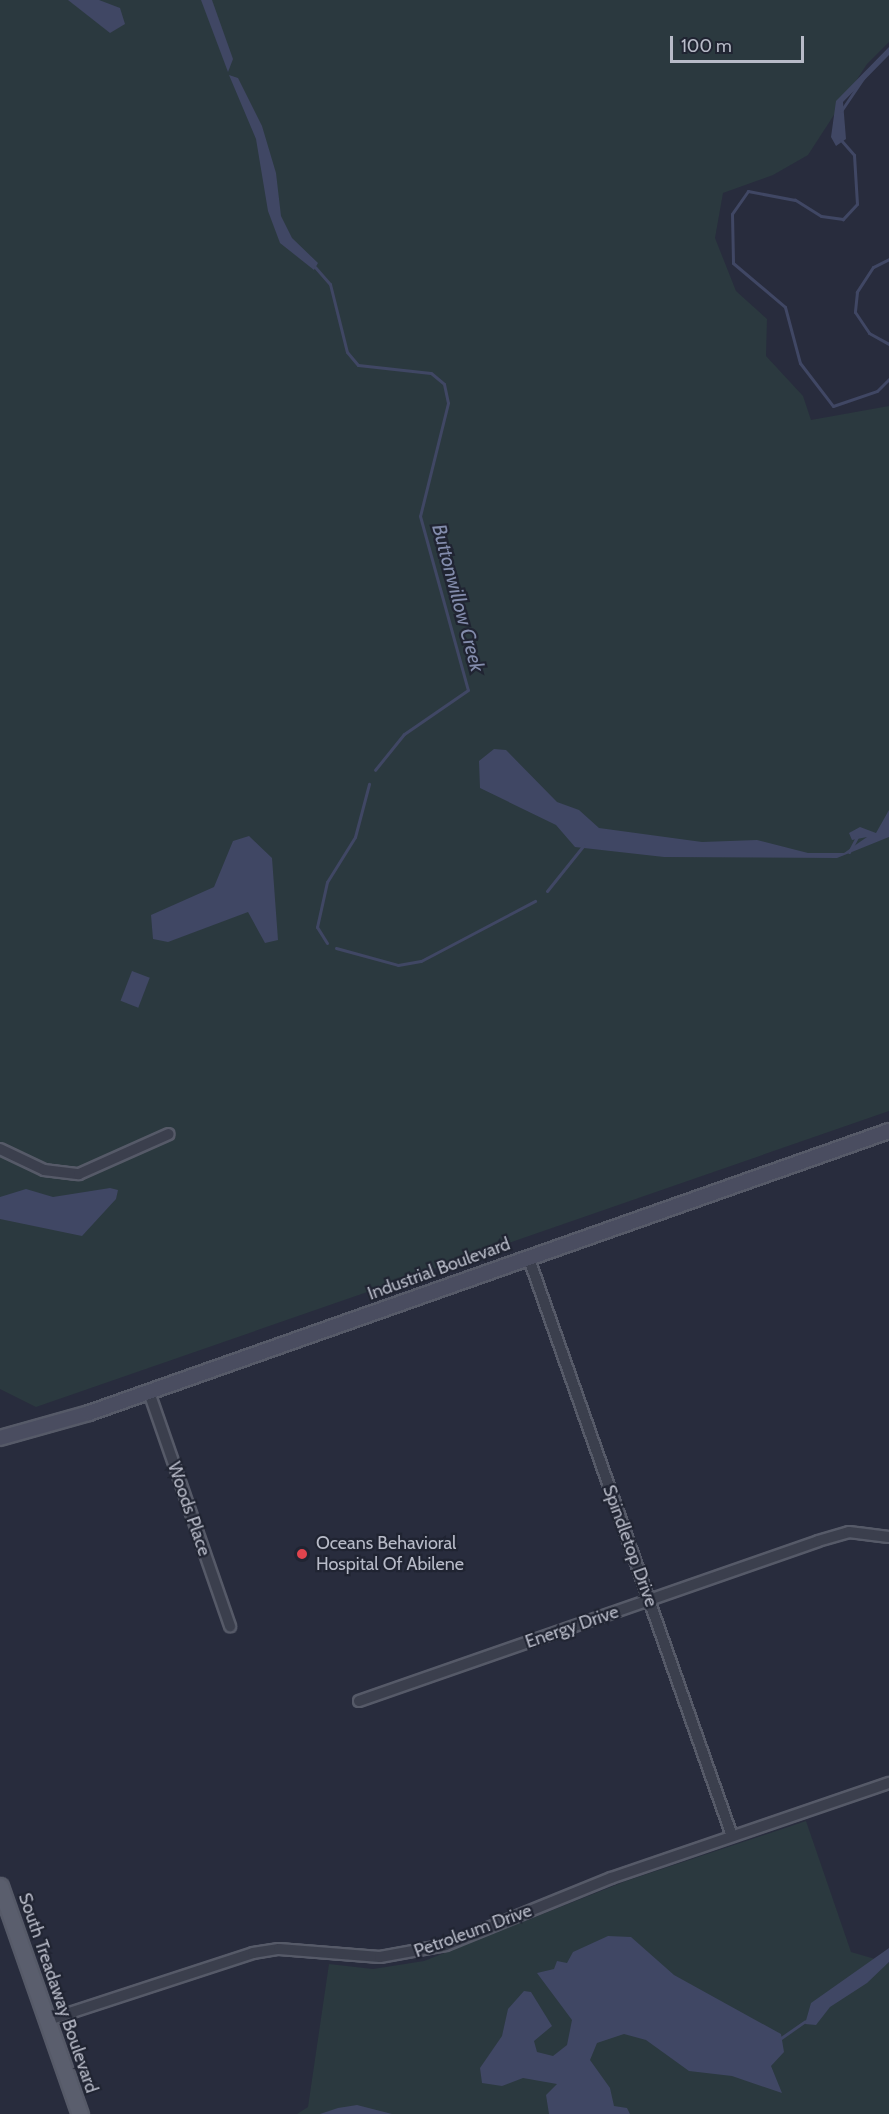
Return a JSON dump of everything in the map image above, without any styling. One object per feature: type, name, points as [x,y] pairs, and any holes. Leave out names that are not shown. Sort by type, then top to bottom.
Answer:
[{"type":"main road","name":"Industrial Boulevard","points":[[0,1438],[149,1392],[528,1256],[889,1131]]},
{"type":"main road","name":"South Treadaway Boulevard","points":[[0,1886],[80,2114]]},
{"type":"street","points":[[0,1149],[44,1170],[79,1174],[169,1134]]},
{"type":"street","name":"Spindletop Drive","points":[[528,1256],[732,1836]]},
{"type":"street","name":"Woods Place","points":[[149,1392],[230,1626]]},
{"type":"street","name":"Energy Drive","points":[[359,1701],[849,1532],[889,1537]]},
{"type":"street","name":"Petroleum Drive","points":[[48,2020],[253,1953],[279,1949],[350,1958],[409,1955],[732,1836],[889,1783]]},
{"type":"shaded area","points":[[0,0],[889,0],[889,42],[867,64],[808,155],[773,175],[723,193],[715,238],[736,291],[767,319],[766,356],[803,396],[811,420],[889,406],[889,1111],[36,1407],[0,1389]]},
{"type":"shaded area","points":[[806,1821],[851,1952],[889,1963],[889,2114],[297,2114],[308,2107],[329,1964],[373,1969],[424,1961],[626,1881]]},
{"type":"water","points":[[68,0],[99,0],[120,8],[125,24],[110,33]]},
{"type":"water","points":[[201,0],[212,0],[233,59],[228,72]]},
{"type":"water","points":[[889,47],[889,55],[843,102],[846,139],[836,146],[831,137],[836,101]]},
{"type":"water","points":[[229,75],[238,78],[262,126],[276,173],[281,216],[292,238],[318,263],[314,270],[280,243],[268,211],[256,139]]},
{"type":"water","points":[[494,749],[506,750],[557,802],[579,810],[599,828],[702,842],[757,840],[808,853],[844,853],[867,837],[852,840],[849,833],[860,827],[876,833],[889,810],[889,837],[837,858],[664,857],[575,847],[556,825],[480,788],[479,761]]},
{"type":"water","points":[[249,836],[272,858],[278,940],[265,943],[248,912],[168,942],[153,939],[151,915],[214,887],[233,841]]},
{"type":"water","points":[[132,971],[150,978],[138,1008],[121,1001]]},
{"type":"water","points":[[110,1188],[118,1190],[116,1199],[82,1236],[0,1219],[0,1197],[26,1189],[53,1197]]},
{"type":"water","points":[[608,1936],[631,1937],[674,1975],[781,2034],[784,2052],[771,2066],[782,2093],[732,2076],[689,2071],[646,2040],[624,2034],[597,2043],[590,2060],[610,2088],[614,2106],[627,2108],[630,2114],[549,2114],[546,2095],[557,2084],[523,2078],[502,2086],[482,2083],[480,2068],[502,2036],[508,2009],[524,1991],[531,1992],[552,2026],[534,2041],[537,2052],[553,2056],[567,2045],[572,2020],[537,1973],[554,1969],[557,1961],[567,1963],[573,1952]]},
{"type":"water","points":[[889,1948],[889,1962],[867,1983],[830,2007],[816,2025],[805,2024],[811,2003]]},
{"type":"water","points":[[357,2105],[392,2114],[320,2114],[338,2108]]},
{"type":"waterway","points":[[841,111],[868,71]]},
{"type":"waterway","points":[[841,140],[854,155],[857,204],[843,219],[821,216],[795,200],[748,191],[732,214],[733,263],[785,307],[800,363],[833,406],[877,391],[889,379]]},
{"type":"waterway","points":[[889,259],[873,267],[857,292],[855,312],[869,333],[889,344]]},
{"type":"waterway","name":"Buttonwillow Creek","points":[[315,267],[330,284],[347,352],[358,365],[431,373],[444,384],[448,403],[420,516],[468,690],[404,734],[375,770]]},
{"type":"waterway","name":"Buttonwillow Creek","points":[[327,943],[317,927],[327,882],[355,837],[369,784]]},
{"type":"waterway","name":"Buttonwillow Creek","points":[[849,852],[857,837]]},
{"type":"waterway","name":"Buttonwillow Creek","points":[[547,891],[583,846]]},
{"type":"waterway","name":"Buttonwillow Creek","points":[[336,948],[398,965],[421,961],[535,901]]},
{"type":"waterway","name":"Buttonwillow Creek","points":[[781,2038],[805,2021]]},
{"type":"place","name":"Oceans Behavioral Hospital Of Abilene","points":[[302,1554]]}]
